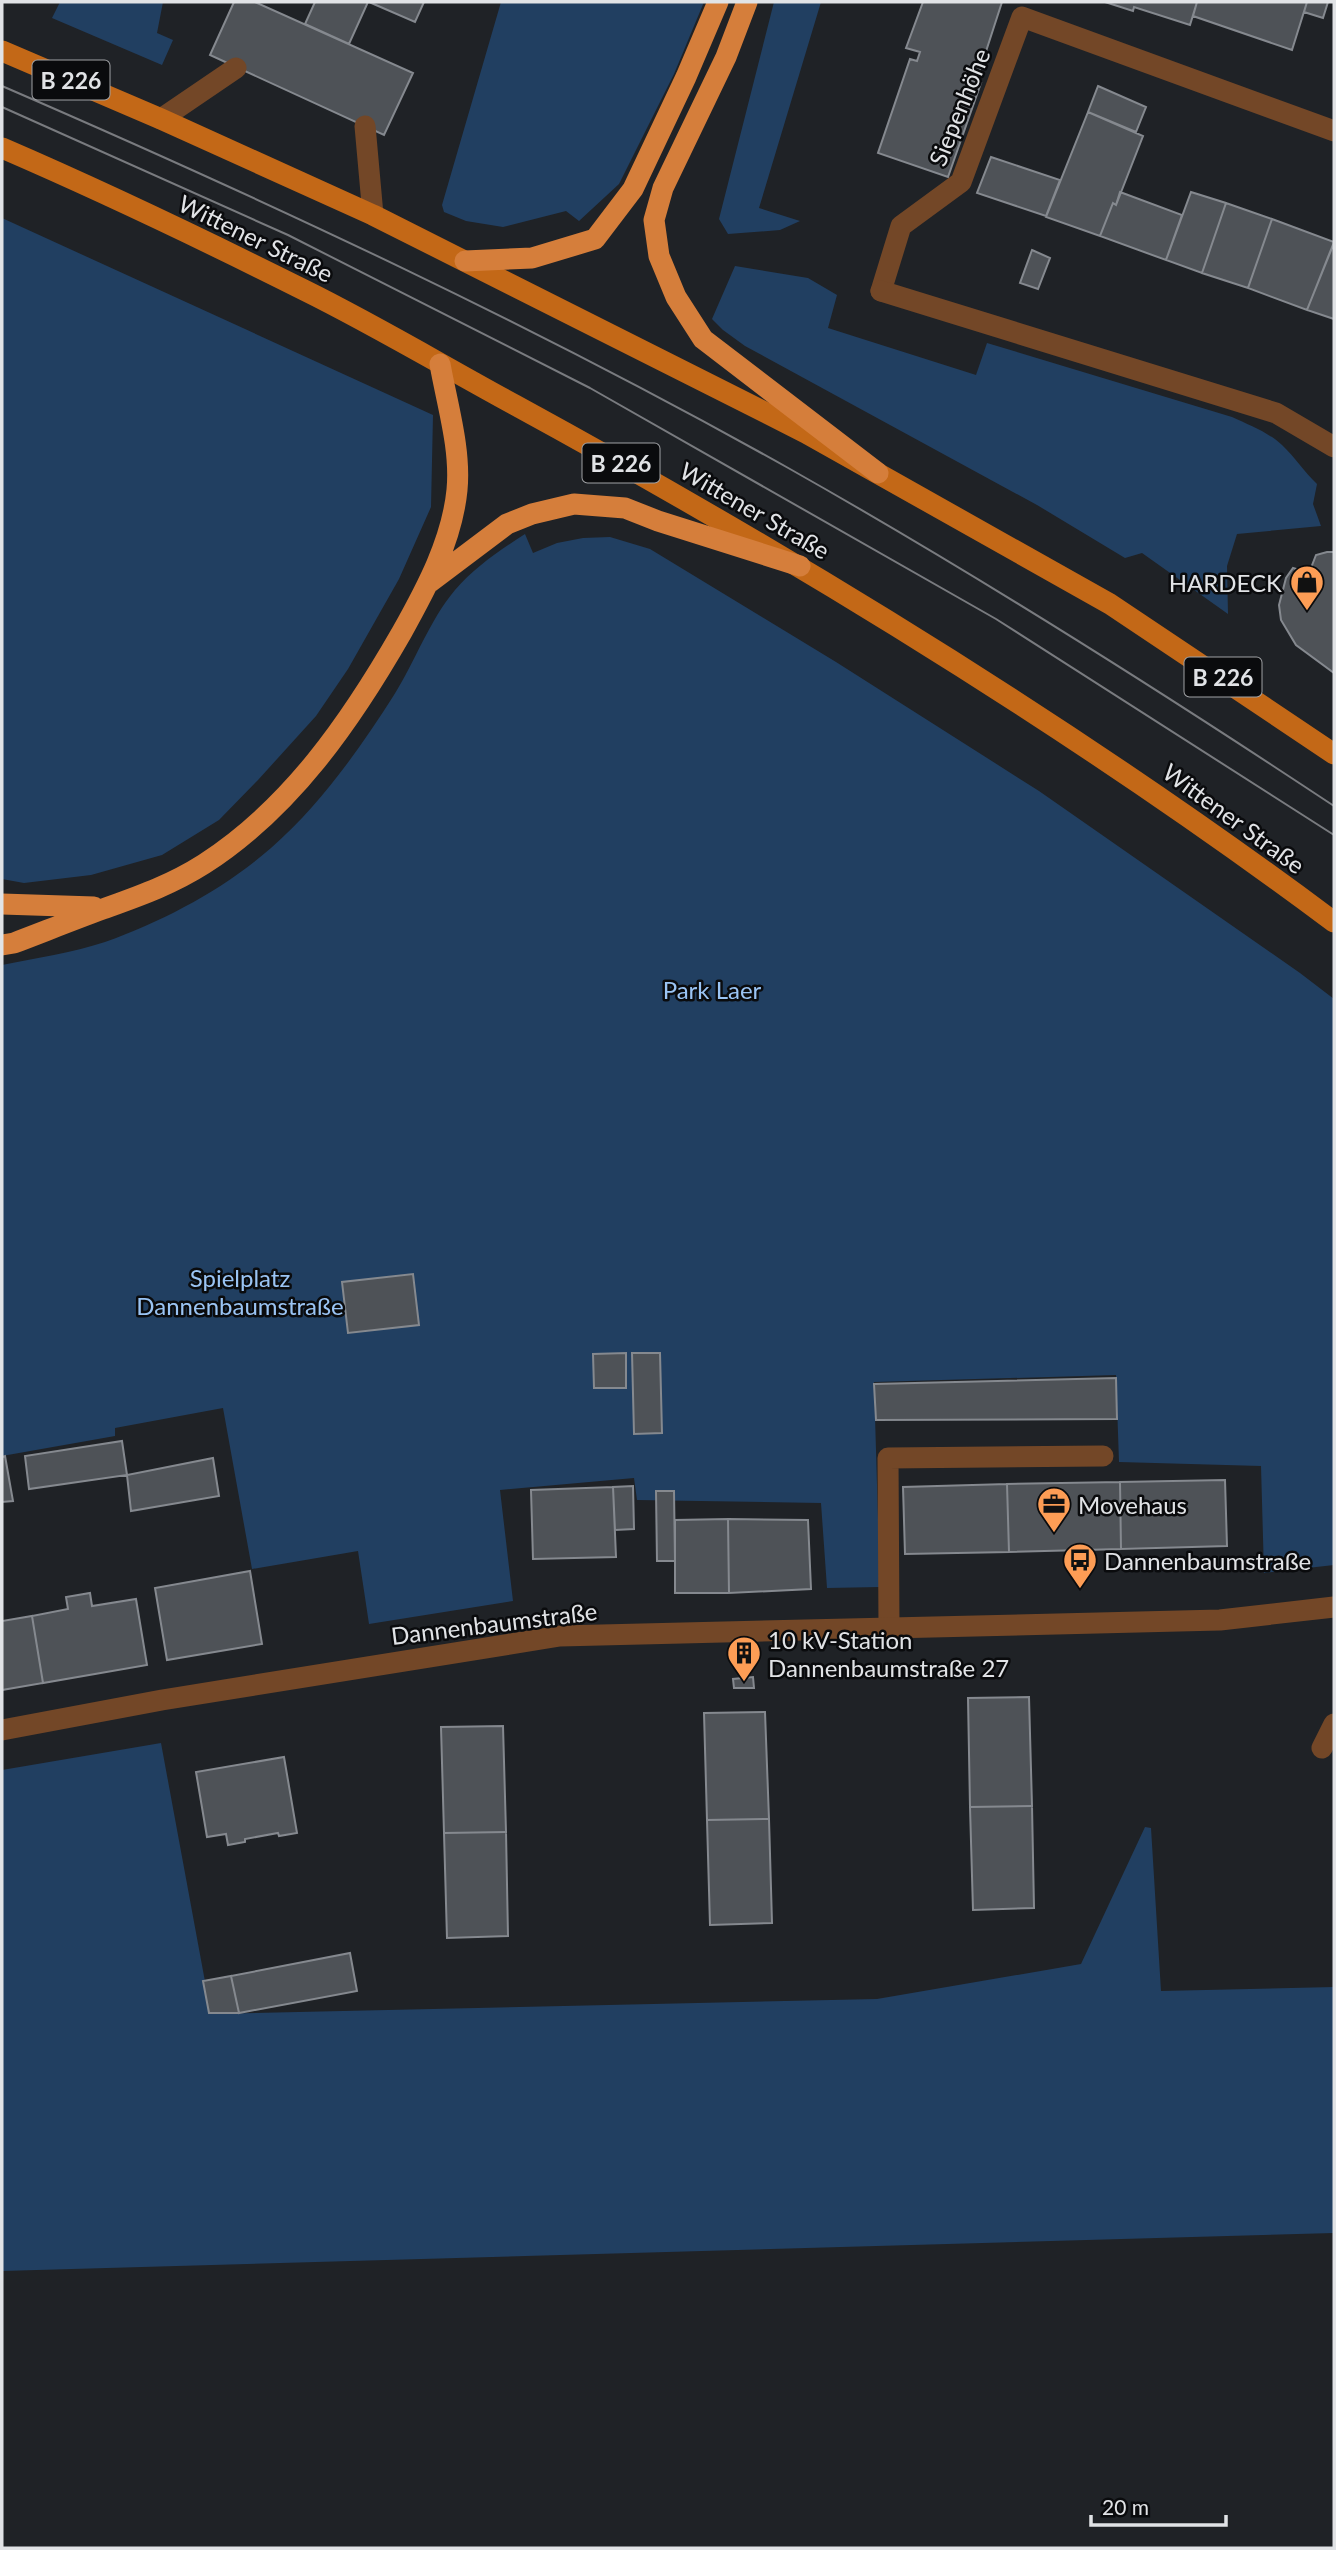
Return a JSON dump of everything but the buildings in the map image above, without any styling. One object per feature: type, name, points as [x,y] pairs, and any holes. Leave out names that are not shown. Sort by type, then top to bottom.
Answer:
[{"type":"highway","points":[[464,261],[531,258],[595,239],[633,189],[718,2]]},
{"type":"highway","points":[[747,2],[726,57],[663,188],[654,220],[659,256],[676,297],[703,339],[878,472]]},
{"type":"highway","points":[[2,945],[143,896],[203,864],[239,839],[266,815],[304,776],[335,737],[362,698],[430,582],[452,514],[457,489],[453,438],[440,364]]},
{"type":"highway","points":[[430,582],[507,524],[532,514],[574,504],[625,508],[658,522],[800,566]]},
{"type":"highway","points":[[2,904],[107,908]]},
{"type":"main road","name":"B 226","points":[[2,51],[373,215],[624,340],[878,472],[1110,604],[1334,754]]},
{"type":"main road","name":"Wittener Straße","points":[[2,148],[98,190],[307,291],[608,456],[800,566],[1121,769],[1334,922]]},
{"type":"street","name":"Siepenhöhe","points":[[1334,131],[1022,17],[961,182],[901,226],[881,291],[1276,413],[1334,447]]},
{"type":"street","points":[[160,119],[236,68]]},
{"type":"street","points":[[365,126],[373,215]]},
{"type":"street","points":[[889,1627],[887,1458],[1102,1456]]},
{"type":"street","name":"Dannenbaumstraße","points":[[2,1730],[418,1657],[560,1636],[1220,1620],[1334,1606]]},
{"type":"street","points":[[1322,1748],[1334,1724]]},
{"type":"green space","points":[[60,2],[163,2],[157,33],[173,40],[162,65],[52,18]]},
{"type":"green space","points":[[501,2],[704,2],[674,74],[619,184],[579,221],[566,211],[503,227],[466,221],[444,212],[442,205]]},
{"type":"green space","points":[[774,2],[821,2],[759,208],[800,221],[780,230],[728,234],[719,219]]},
{"type":"green space","points":[[2,218],[433,415],[431,507],[399,579],[348,669],[316,716],[219,820],[162,855],[91,875],[24,883],[2,879]]},
{"type":"green space","points":[[735,266],[808,278],[837,295],[828,328],[976,375],[987,343],[1232,417],[1277,440],[1317,484],[1313,504],[1321,526],[1237,534],[1227,566],[1228,614],[1142,553],[1125,558],[1037,505],[745,346],[712,319]]},
{"type":"green space","name":"Park Laer","points":[[525,534],[533,553],[557,543],[610,537],[650,549],[836,662],[1039,791],[1334,999],[1334,1565],[1264,1573],[1261,1466],[1119,1462],[1116,1375],[874,1382],[880,1587],[827,1588],[821,1503],[637,1500],[634,1478],[500,1490],[513,1601],[369,1624],[358,1551],[252,1569],[223,1408],[115,1428],[115,1436],[2,1456],[2,965],[92,946],[127,934],[192,903],[253,863],[306,814],[353,756],[402,682],[437,615],[455,590],[479,566]]},
{"type":"green space","points":[[161,1743],[211,2014],[877,1999],[1081,1964],[1145,1827],[1151,1828],[1161,1991],[1334,1987],[1334,2233],[2,2271],[2,1770]]},
{"type":"tram line","points":[[2,86],[401,267],[694,416],[790,469],[997,591],[1133,675],[1334,806]]},
{"type":"tram line","points":[[2,107],[288,235],[590,388],[996,619],[1334,835]]},
{"type":"place","name":"HARDECK","points":[[1307,612]]},
{"type":"place","name":"Movehaus","points":[[1054,1534]]},
{"type":"place","name":"Dannenbaumstraße","points":[[1080,1590]]},
{"type":"place","name":"10 kV-Station Dannenbaumstraße 27","points":[[744,1683]]},
{"type":"park label","name":"Spielplatz Dannenbaumstraße","points":[[240,1291]]}]
